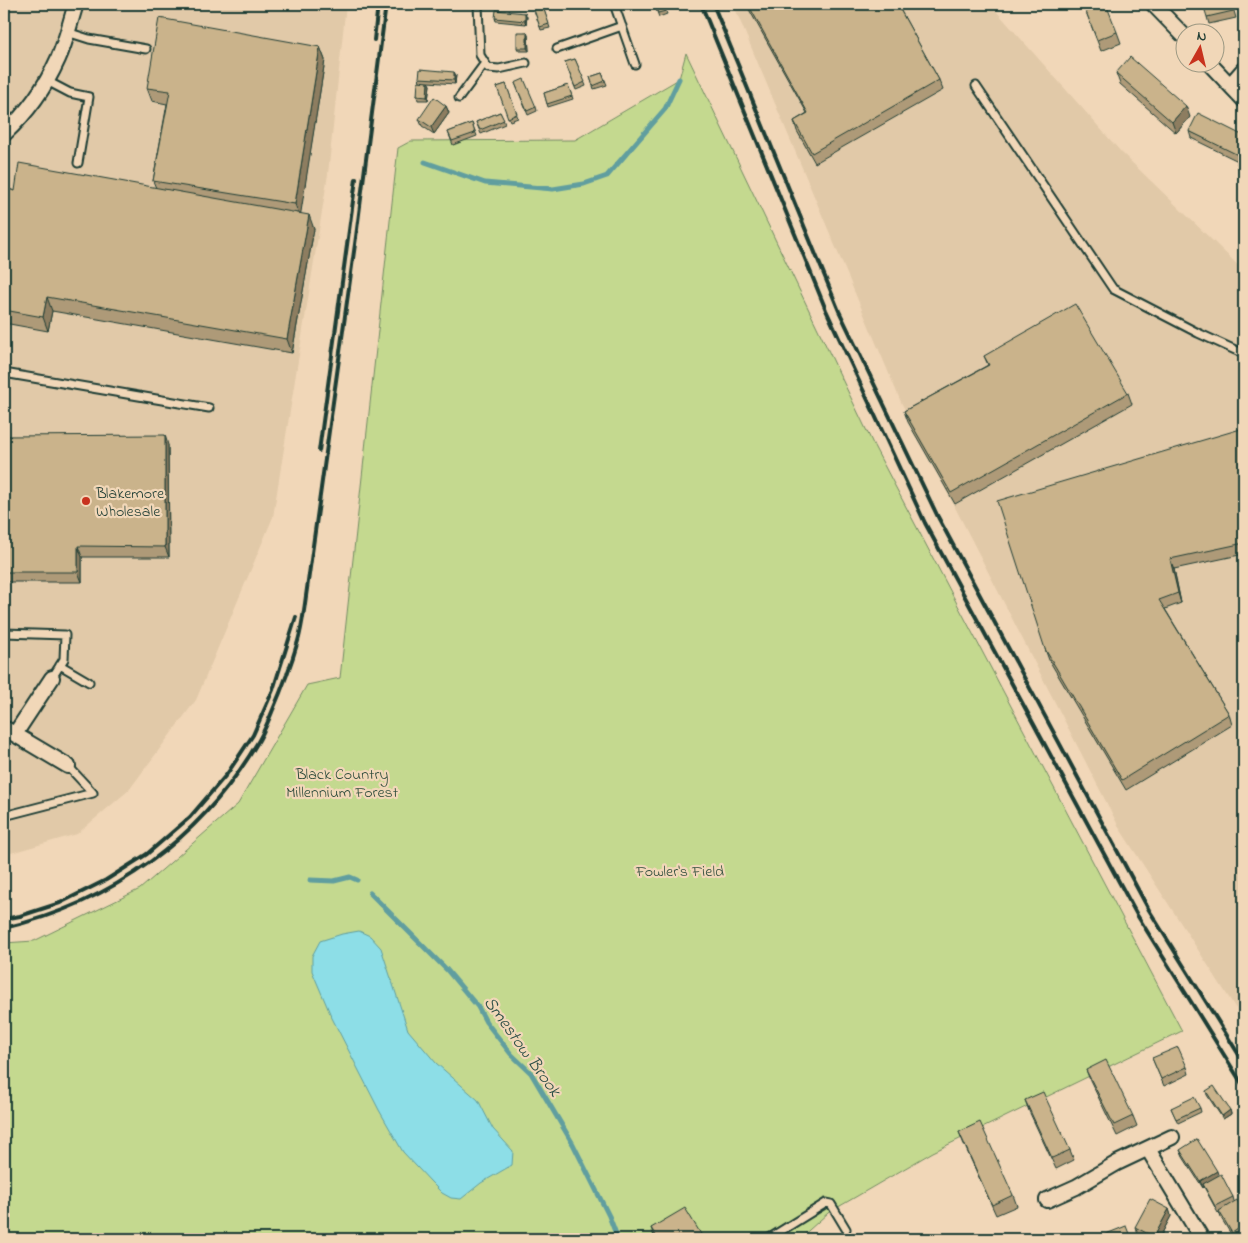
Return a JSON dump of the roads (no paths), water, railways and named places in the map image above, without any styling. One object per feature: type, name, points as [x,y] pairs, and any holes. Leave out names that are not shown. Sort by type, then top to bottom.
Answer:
[{"type":"street","points":[[4,134],[40,95],[58,59],[76,4]]},
{"type":"street","points":[[1153,4],[1176,28]]},
{"type":"street","points":[[1230,86],[1244,70]]},
{"type":"street","points":[[1217,72],[1244,100]]},
{"type":"street","points":[[52,678],[9,731],[68,766]]},
{"type":"street","points":[[1047,1200],[1172,1138]]},
{"type":"street","points":[[1148,1149],[1202,1239]]},
{"type":"lane","points":[[478,4],[480,54],[488,68],[499,69],[526,63]]},
{"type":"lane","points":[[614,4],[635,64]]},
{"type":"lane","points":[[556,48],[622,26]]},
{"type":"lane","points":[[67,32],[89,39],[146,49]]},
{"type":"lane","points":[[459,98],[485,63]]},
{"type":"lane","points":[[47,81],[70,93],[89,98],[78,163]]},
{"type":"lane","points":[[976,86],[1112,290],[1244,354]]},
{"type":"lane","points":[[4,373],[208,408]]},
{"type":"lane","points":[[4,633],[65,635],[64,659],[52,678]]},
{"type":"lane","points":[[60,665],[89,682]]},
{"type":"lane","points":[[4,816],[93,793],[68,766]]},
{"type":"lane","points":[[768,1239],[826,1203],[832,1204],[846,1229]]},
{"type":"water","points":[[359,931],[370,936],[381,948],[408,1030],[436,1063],[478,1100],[493,1129],[513,1151],[512,1165],[481,1183],[461,1199],[451,1198],[442,1193],[403,1152],[379,1110],[332,1018],[312,971],[312,956],[320,941]]},
{"type":"waterway","points":[[425,162],[485,183],[553,189],[584,184],[607,176],[665,109],[679,79]]},
{"type":"waterway","name":"Smestow Brook","points":[[310,880],[334,881],[350,877],[357,880]]},
{"type":"waterway","name":"Smestow Brook","points":[[370,893],[447,970],[478,1007],[486,1022],[511,1054],[531,1073],[573,1144],[609,1216],[618,1239]]},
{"type":"railway","points":[[374,40],[378,4]]},
{"type":"railway","points":[[4,928],[44,917],[82,902],[118,883],[151,861],[182,836],[211,807],[236,775],[259,740],[276,703],[295,650],[303,619],[386,4]]},
{"type":"railway","points":[[701,4],[826,310],[925,523],[1137,915],[1244,1087]]},
{"type":"railway","points":[[713,4],[839,311],[938,517],[1149,910],[1244,1063]]},
{"type":"railway","points":[[319,451],[356,179]]},
{"type":"railway","points":[[4,919],[20,916],[60,903],[106,880],[147,854],[190,817],[227,774],[253,735],[273,690],[296,617]]},
{"type":"place","name":"Blakemore Wholesale","points":[[86,501]]},
{"type":"park label","name":"Black Country Millennium Forest","points":[[342,782]]},
{"type":"park label","name":"Fowler's Field","points":[[680,870]]}]
